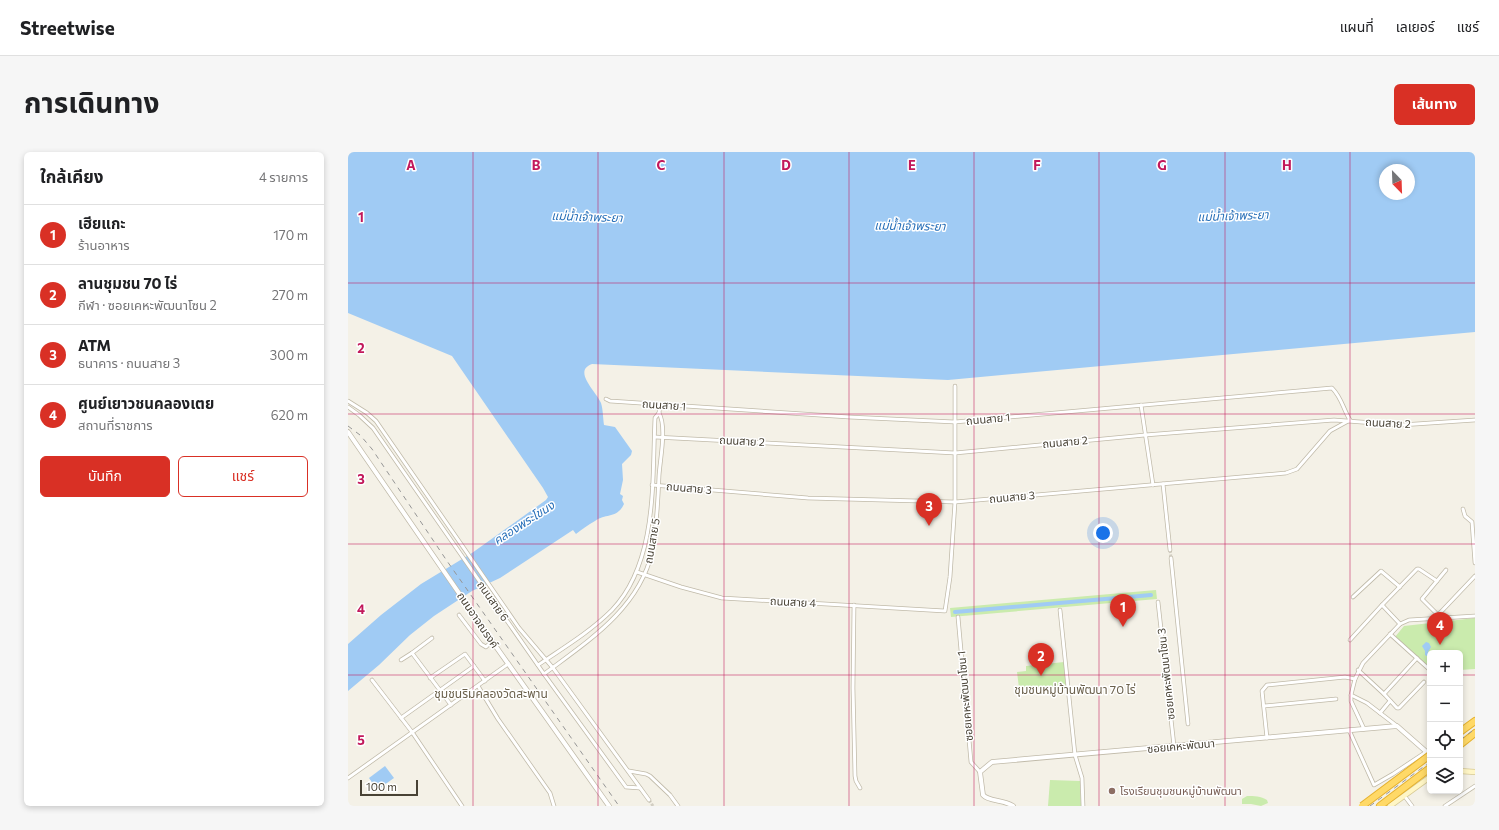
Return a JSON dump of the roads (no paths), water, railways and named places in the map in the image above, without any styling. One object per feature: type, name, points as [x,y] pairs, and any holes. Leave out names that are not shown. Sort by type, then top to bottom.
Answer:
[{"type":"highway","points":[[1463,730],[1475,721]]},
{"type":"highway","points":[[1463,743],[1475,733]]},
{"type":"highway","points":[[1362,806],[1427,756]]},
{"type":"highway","points":[[1380,806],[1427,770]]},
{"type":"highway","points":[[1358,806],[1368,802]]},
{"type":"main road","points":[[1463,770],[1475,770]]},
{"type":"main road","points":[[1390,806],[1427,779]]},
{"type":"main road","points":[[1395,806],[1427,783]]},
{"type":"street","points":[[955,386],[955,502]]},
{"type":"street","name":"ถนนสาย 1","points":[[606,399],[610,401],[660,405],[849,418],[955,422],[1332,388],[1342,400],[1345,412],[1350,420]]},
{"type":"street","name":"ถนนสาย 6","points":[[348,402],[367,413],[376,421],[519,628],[553,668],[649,800]]},
{"type":"street","name":"ถนนสาย 5","points":[[538,665],[578,638],[611,611],[630,586],[637,572],[645,546],[650,520],[655,418],[659,413],[660,405]]},
{"type":"street","points":[[1141,405],[1153,485]]},
{"type":"street","name":"ถนนสาย 6","points":[[348,407],[373,428],[544,674],[626,787],[640,788]]},
{"type":"street","name":"ถนนสาย 5","points":[[544,674],[616,617],[634,596],[644,575],[652,551],[657,515],[662,437],[662,418],[659,413]]},
{"type":"street","name":"ถนนสาย 2","points":[[654,437],[956,453],[1145,435],[1329,420],[1350,420],[1386,425],[1401,425],[1475,420]]},
{"type":"street","name":"ถนนสาย 3","points":[[652,486],[808,498],[955,502],[1292,472],[1297,470],[1325,435],[1350,420]]},
{"type":"street","name":"ถนนอาจณรงค์","points":[[348,432],[607,805]]},
{"type":"street","points":[[1163,484],[1170,550]]},
{"type":"street","name":"ถนนสาย 4","points":[[637,572],[716,597],[944,611],[950,577],[955,502]]},
{"type":"street","points":[[1463,509],[1465,516],[1472,522],[1475,563]]},
{"type":"street","points":[[1171,558],[1188,724]]},
{"type":"street","points":[[1350,640],[1418,569],[1437,581]]},
{"type":"street","points":[[1438,617],[1422,599],[1446,570]]},
{"type":"street","points":[[1353,597],[1380,571],[1400,587]]},
{"type":"street","points":[[1438,617],[1475,576]]},
{"type":"street","name":"ซอยเคหะพัฒนาโซน 3","points":[[1158,602],[1174,746]]},
{"type":"street","points":[[854,605],[853,688],[855,776],[860,788]]},
{"type":"street","points":[[1382,605],[1400,624]]},
{"type":"street","points":[[1060,610],[1075,755],[1082,778],[1083,806]]},
{"type":"street","points":[[458,614],[481,644],[486,647],[492,641]]},
{"type":"street","name":"ซอยเคหะพัฒนาโซน 1","points":[[958,616],[971,762],[980,772]]},
{"type":"street","points":[[1364,729],[1351,701],[1355,679],[1358,670],[1363,663],[1390,634],[1400,624],[1409,620],[1438,617],[1475,616]]},
{"type":"street","points":[[1390,634],[1427,667]]},
{"type":"street","points":[[401,660],[432,638]]},
{"type":"street","points":[[412,652],[451,705]]},
{"type":"street","points":[[430,678],[465,654],[485,681]]},
{"type":"street","points":[[1384,694],[1417,658]]},
{"type":"street","points":[[348,778],[508,664]]},
{"type":"street","points":[[401,718],[474,666]]},
{"type":"street","points":[[1358,670],[1397,708],[1399,708],[1424,682]]},
{"type":"street","points":[[1267,738],[1262,691],[1267,686],[1345,677],[1355,679]]},
{"type":"street","points":[[372,680],[412,732],[462,806]]},
{"type":"street","points":[[478,686],[498,719],[550,793],[554,806]]},
{"type":"street","points":[[1351,695],[1367,703],[1397,726],[1427,752]]},
{"type":"street","points":[[1264,706],[1336,699]]},
{"type":"street","points":[[1380,713],[1390,701]]},
{"type":"street","name":"ซอยเคหะพัฒนา","points":[[980,772],[992,762],[1397,726]]},
{"type":"street","points":[[1349,730],[1374,786],[1427,755]]},
{"type":"street","points":[[629,771],[650,776],[678,806]]},
{"type":"street","points":[[980,772],[982,789],[985,797],[1000,800],[1013,806]]},
{"type":"street","points":[[1446,806],[1475,786]]},
{"type":"street","points":[[1406,798],[1412,806]]},
{"type":"water","points":[[348,152],[1475,152],[1475,332],[948,380],[592,364],[586,367],[584,372],[585,377],[601,403],[604,425],[615,427],[632,451],[631,455],[622,464],[623,480],[620,494],[623,496],[622,500],[624,504],[621,509],[615,514],[599,519],[576,534],[573,530],[500,578],[472,591],[434,616],[410,635],[379,665],[348,691],[348,644],[381,615],[421,584],[472,553],[546,500],[548,497],[452,356],[348,313]]},
{"type":"water","points":[[1426,642],[1429,643],[1431,647],[1429,650],[1427,650],[1427,656],[1425,655],[1425,651],[1422,646]]},
{"type":"water","points":[[385,766],[394,778],[377,790],[369,778]]},
{"type":"waterway","points":[[955,612],[1151,595]]},
{"type":"tunnel","points":[[1170,550],[1171,558]]},
{"type":"tunnel","points":[[649,800],[653,806]]},
{"type":"railway","points":[[348,426],[360,435],[372,449],[447,561],[619,806]]},
{"type":"railway","points":[[1463,738],[1475,729]]},
{"type":"railway","points":[[1370,806],[1427,764]]},
{"type":"place","name":"ATM","points":[[929,526]]},
{"type":"place","name":"เฮียแกะ","points":[[1123,627]]},
{"type":"place","name":"ศูนย์เยาวชนคลองเตย","points":[[1440,645]]},
{"type":"place","name":"ลานชุมชน 70 ไร่","points":[[1041,676]]},
{"type":"place","name":"โรงเรียนชุมชนหมู่บ้านพัฒนา","points":[[1112,791]]},
{"type":"district","name":"ชุมชนหมู่บ้านพัฒนา 70 ไร่","points":[[1075,690]]},
{"type":"district","name":"ชุมชนริมคลองวัดสะพาน","points":[[491,694]]},
{"type":"water label","name":"แม่น้ำเจ้าพระยา","points":[[1233,216]]},
{"type":"water label","name":"แม่น้ำเจ้าพระยา","points":[[587,217]]},
{"type":"water label","name":"แม่น้ำเจ้าพระยา","points":[[910,226]]},
{"type":"water label","name":"คลองพระโขนง","points":[[524,523]]}]
